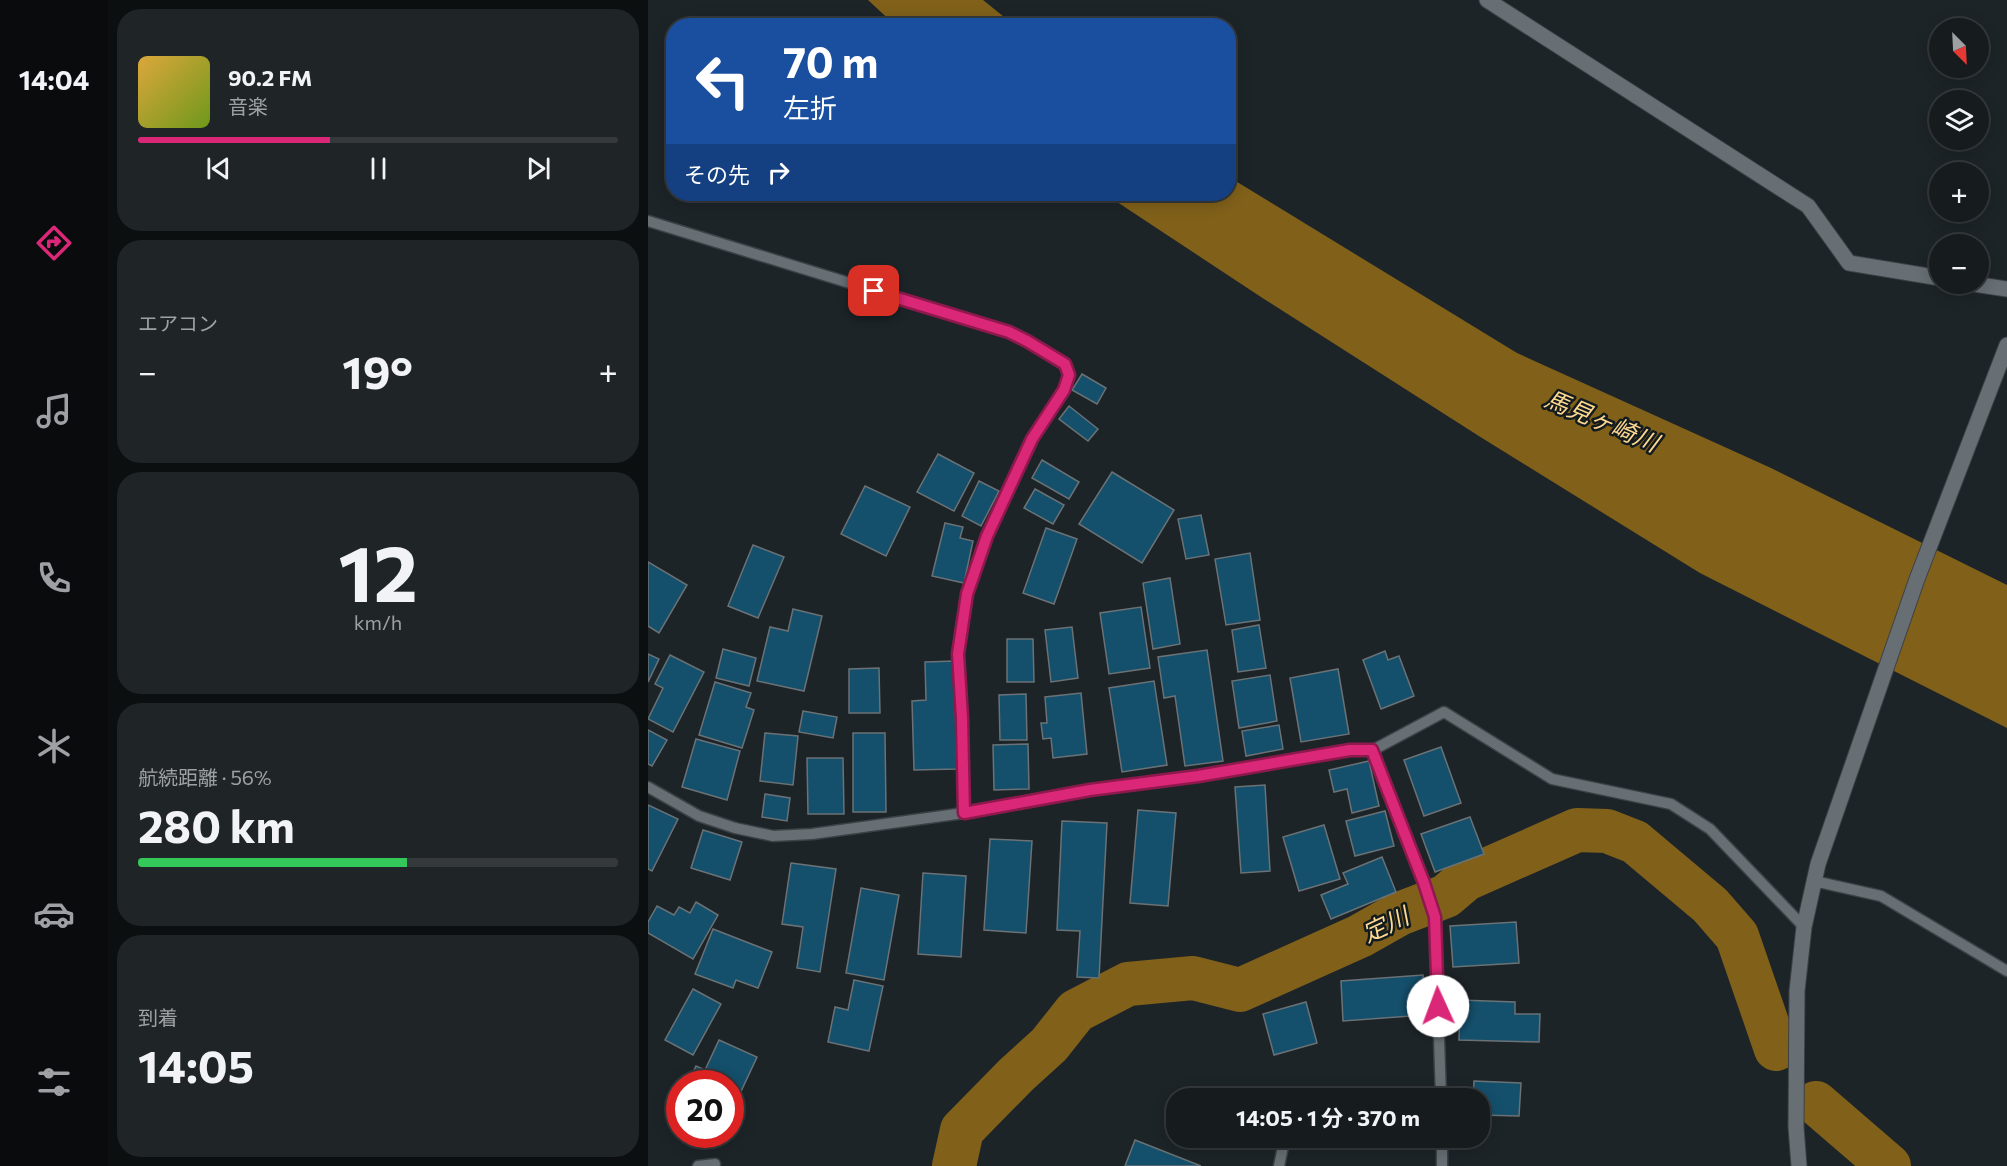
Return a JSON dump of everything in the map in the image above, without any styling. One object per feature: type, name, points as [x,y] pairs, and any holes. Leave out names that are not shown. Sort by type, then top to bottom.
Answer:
[{"type":"street","points":[[1487,0],[1808,206],[1849,263],[1929,276]]},
{"type":"street","points":[[1989,286],[2007,289]]},
{"type":"street","points":[[1799,1166],[1796,1127],[1797,991],[1804,927],[1818,864],[1917,579],[2007,345]]},
{"type":"lane","points":[[648,221],[1009,332],[1065,364],[1069,375],[1064,390],[1032,439],[987,536],[967,594],[958,654],[964,813]]},
{"type":"lane","points":[[648,787],[699,816],[735,828],[773,836],[812,834],[964,813],[1090,790],[1198,776],[1350,750],[1372,750],[1444,712],[1552,779],[1671,804],[1710,829],[1804,927]]},
{"type":"lane","points":[[1372,750],[1435,917],[1441,1088]]},
{"type":"lane","points":[[1814,881],[1881,896],[2007,971]]},
{"type":"lane","points":[[1278,1166],[1282,1148]]},
{"type":"lane","points":[[1442,1148],[1442,1166]]},
{"type":"lane","points":[[698,1166],[715,1164],[714,1166]]},
{"type":"water","points":[[868,0],[983,0],[1005,18],[887,18]]},
{"type":"water","name":"馬見ヶ崎川","points":[[1236,181],[1517,353],[1771,468],[2007,585],[2007,728],[1700,573],[1264,299],[1116,201],[1236,201]]},
{"type":"building","points":[[1082,374],[1106,388],[1097,404],[1072,390]]},
{"type":"building","points":[[1069,406],[1098,429],[1088,441],[1059,419]]},
{"type":"building","points":[[938,454],[974,473],[954,511],[917,492]]},
{"type":"building","points":[[1042,460],[1079,482],[1069,499],[1032,478]]},
{"type":"building","points":[[1112,472],[1174,510],[1142,563],[1079,524]]},
{"type":"building","points":[[979,481],[999,491],[981,526],[962,516]]},
{"type":"building","points":[[865,486],[910,507],[886,556],[841,534]]},
{"type":"building","points":[[1035,489],[1064,505],[1053,524],[1024,508]]},
{"type":"building","points":[[1201,515],[1209,555],[1186,559],[1178,519]]},
{"type":"building","points":[[945,523],[963,527],[960,538],[973,541],[964,583],[932,576]]},
{"type":"building","points":[[1046,528],[1077,539],[1054,604],[1023,593]]},
{"type":"building","points":[[753,545],[784,557],[758,618],[728,606]]},
{"type":"building","points":[[1250,553],[1260,620],[1226,625],[1215,559]]},
{"type":"building","points":[[648,562],[687,585],[659,633],[648,626]]},
{"type":"building","points":[[1170,578],[1180,644],[1153,649],[1143,583]]},
{"type":"building","points":[[1141,607],[1150,668],[1109,674],[1100,613]]},
{"type":"building","points":[[793,609],[822,616],[804,691],[757,681],[770,627],[788,631]]},
{"type":"building","points":[[1259,625],[1266,668],[1238,672],[1232,630]]},
{"type":"building","points":[[1072,627],[1078,678],[1051,682],[1045,630]]},
{"type":"building","points":[[1007,639],[1033,639],[1034,682],[1007,682]]},
{"type":"building","points":[[723,649],[756,658],[749,686],[716,678]]},
{"type":"building","points":[[1207,650],[1223,761],[1185,766],[1175,696],[1164,698],[1158,657]]},
{"type":"building","points":[[1385,651],[1388,660],[1399,656],[1414,696],[1381,709],[1363,660]]},
{"type":"building","points":[[648,654],[659,659],[648,682]]},
{"type":"building","points":[[670,655],[704,672],[673,732],[648,719],[663,688],[655,684]]},
{"type":"building","points":[[954,661],[957,769],[914,770],[912,701],[926,700],[925,662]]},
{"type":"building","points":[[879,668],[880,713],[849,713],[849,669]]},
{"type":"building","points":[[1338,669],[1349,734],[1301,742],[1290,678]]},
{"type":"building","points":[[1270,675],[1277,721],[1239,728],[1232,681]]},
{"type":"building","points":[[1154,681],[1167,765],[1122,772],[1109,688]]},
{"type":"building","points":[[715,682],[751,693],[746,707],[754,710],[742,748],[699,735]]},
{"type":"building","points":[[1081,693],[1087,754],[1053,758],[1051,738],[1043,739],[1041,723],[1047,723],[1045,697]]},
{"type":"building","points":[[1026,694],[1027,740],[1000,740],[999,695]]},
{"type":"building","points":[[803,711],[837,717],[833,738],[799,732]]},
{"type":"building","points":[[1279,725],[1283,749],[1246,756],[1242,731]]},
{"type":"building","points":[[648,730],[667,740],[652,766],[648,764]]},
{"type":"building","points":[[765,733],[798,736],[793,785],[760,781]]},
{"type":"building","points":[[853,733],[885,733],[886,812],[853,812]]},
{"type":"building","points":[[696,739],[740,751],[727,800],[682,787]]},
{"type":"building","points":[[1028,744],[1029,789],[994,790],[993,745]]},
{"type":"building","points":[[1441,747],[1461,803],[1424,816],[1404,760]]},
{"type":"building","points":[[807,758],[843,758],[844,814],[808,814]]},
{"type":"building","points":[[1369,761],[1379,806],[1352,813],[1347,789],[1334,792],[1329,770]]},
{"type":"building","points":[[1265,785],[1270,871],[1241,873],[1235,787]]},
{"type":"building","points":[[765,794],[790,798],[787,821],[762,817]]},
{"type":"building","points":[[648,805],[678,819],[652,871],[648,869]]},
{"type":"building","points":[[1138,810],[1176,813],[1168,906],[1130,903]]},
{"type":"building","points":[[1385,811],[1394,846],[1355,856],[1346,821]]},
{"type":"building","points":[[1470,817],[1484,854],[1435,872],[1421,834]]},
{"type":"building","points":[[1062,821],[1107,823],[1099,978],[1077,977],[1080,931],[1057,930]]},
{"type":"building","points":[[1324,825],[1340,879],[1299,891],[1283,837]]},
{"type":"building","points":[[703,830],[742,842],[730,880],[691,868]]},
{"type":"building","points":[[990,839],[1032,841],[1026,933],[984,930]]},
{"type":"building","points":[[1382,857],[1396,892],[1331,919],[1321,895],[1348,884],[1343,873]]},
{"type":"building","points":[[791,863],[836,869],[820,972],[797,968],[803,927],[782,924]]},
{"type":"building","points":[[923,873],[966,876],[961,957],[918,954]]},
{"type":"building","points":[[861,888],[899,895],[884,980],[846,973]]},
{"type":"building","points":[[696,902],[718,915],[693,959],[648,933],[648,922],[657,906],[674,915],[679,907],[690,913]]},
{"type":"building","points":[[1516,922],[1519,963],[1453,967],[1450,926]]},
{"type":"building","points":[[713,929],[772,952],[758,988],[736,980],[733,988],[695,974]]},
{"type":"building","points":[[1423,975],[1425,1015],[1343,1021],[1341,981]]},
{"type":"building","points":[[854,980],[883,986],[869,1051],[828,1042],[835,1007],[848,1010]]},
{"type":"building","points":[[693,989],[721,1004],[693,1055],[665,1040]]},
{"type":"building","points":[[1460,1000],[1515,1002],[1515,1014],[1540,1014],[1539,1042],[1459,1040]]},
{"type":"building","points":[[1306,1002],[1317,1043],[1274,1055],[1263,1014]]},
{"type":"building","points":[[719,1040],[757,1057],[744,1085],[744,1070],[705,1070]]},
{"type":"building","points":[[1474,1081],[1521,1083],[1519,1116],[1490,1115],[1490,1088],[1474,1088]]},
{"type":"building","points":[[1135,1140],[1201,1166],[1125,1166]]},
{"type":"waterway","name":"定川","points":[[954,1166],[962,1130],[1049,1045],[1076,1011],[1128,984],[1193,978],[1240,990],[1360,936],[1399,914],[1446,896],[1466,879],[1577,830],[1607,831],[1635,842],[1710,905],[1737,936],[1776,1049]]},
{"type":"waterway","name":"定川","points":[[1816,1103],[1889,1166]]},
{"type":"route","points":[[874,291],[1009,332],[1065,364],[1069,375],[1064,390],[1032,439],[987,536],[967,594],[958,654],[964,813],[1090,790],[1198,776],[1350,750],[1372,750],[1435,917],[1438,1006]]}]
